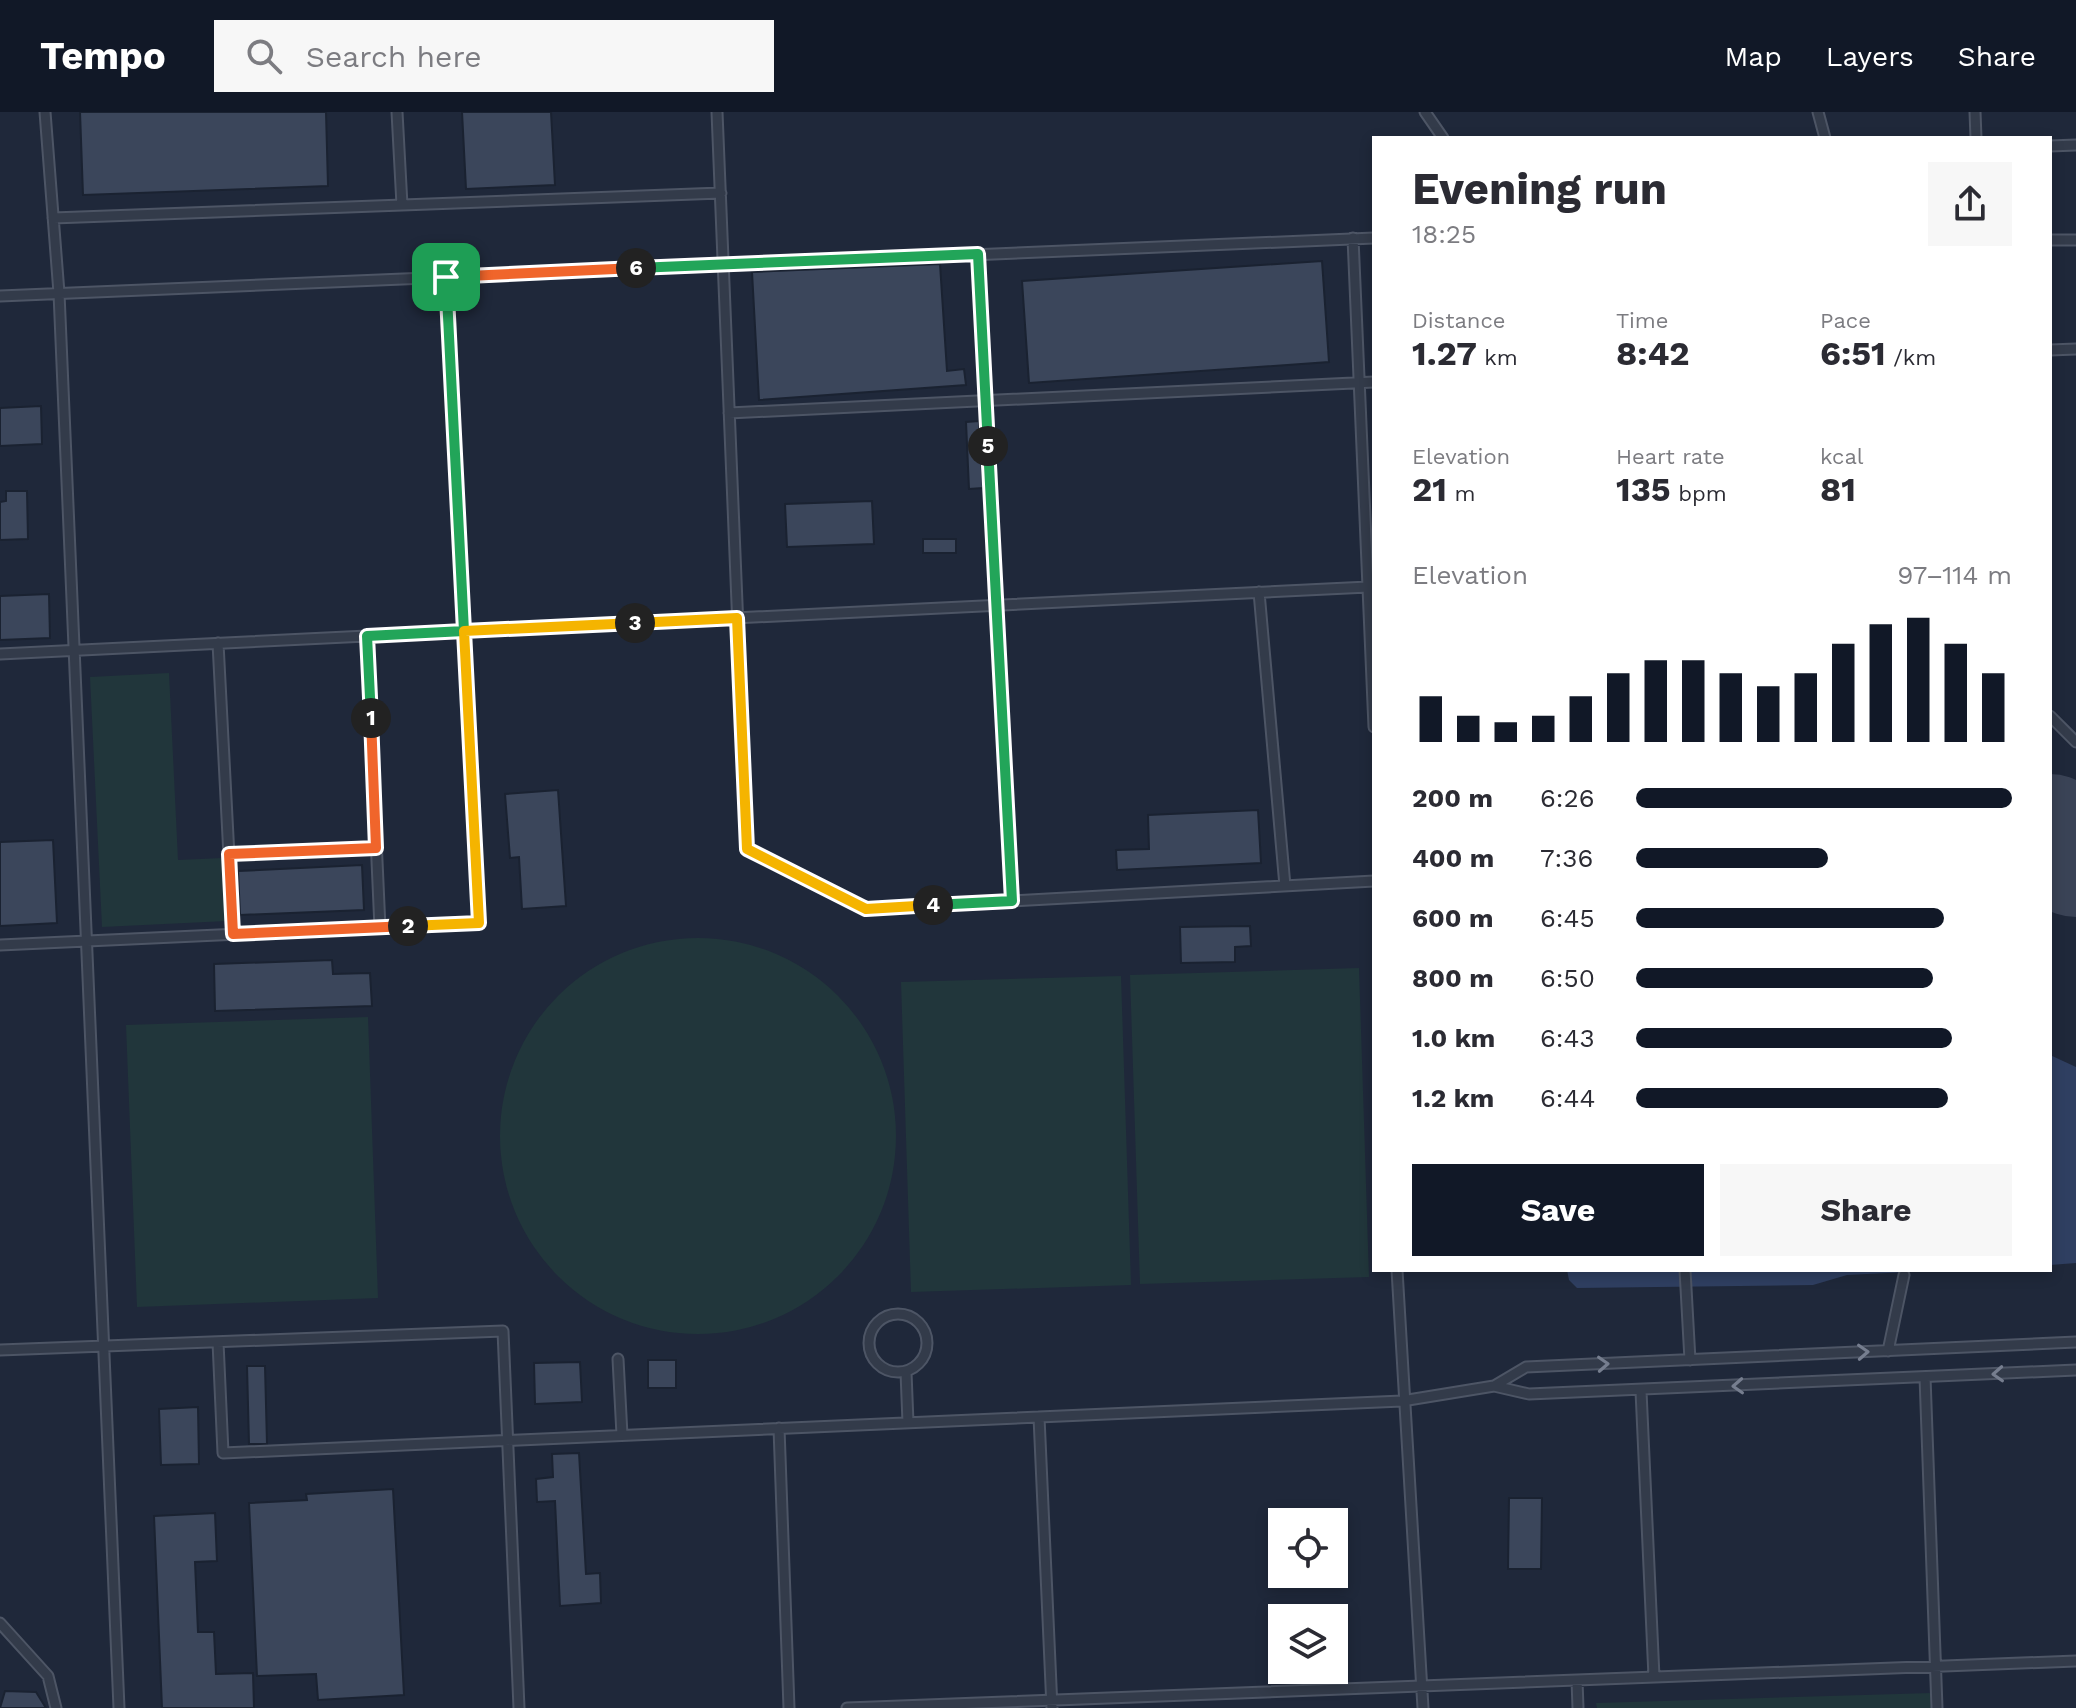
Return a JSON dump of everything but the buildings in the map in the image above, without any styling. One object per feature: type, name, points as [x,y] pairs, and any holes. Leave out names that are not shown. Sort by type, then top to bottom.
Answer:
[{"type":"lane","points":[[45,112],[59,293],[119,1708]]},
{"type":"lane","points":[[397,112],[402,205]]},
{"type":"lane","points":[[717,112],[747,849],[866,909],[1372,881]]},
{"type":"lane","points":[[1425,112],[1442,136]]},
{"type":"lane","points":[[1818,112],[1824,136]]},
{"type":"lane","points":[[1975,112],[1976,136]]},
{"type":"lane","points":[[2052,146],[2076,145]]},
{"type":"lane","points":[[53,218],[721,193]]},
{"type":"lane","points":[[1353,238],[1372,680]]},
{"type":"lane","points":[[0,296],[1372,238]]},
{"type":"lane","points":[[2052,240],[2076,240]]},
{"type":"lane","points":[[978,254],[1012,901]]},
{"type":"lane","points":[[0,945],[479,923],[446,277]]},
{"type":"lane","points":[[2052,350],[2076,349]]},
{"type":"lane","points":[[729,413],[1372,382]]},
{"type":"lane","points":[[0,654],[1368,587]]},
{"type":"lane","points":[[1259,592],[1285,886]]},
{"type":"lane","points":[[367,636],[380,928]]},
{"type":"lane","points":[[218,643],[233,934]]},
{"type":"lane","points":[[2052,718],[2076,742]]},
{"type":"lane","points":[[229,854],[376,848]]},
{"type":"lane","points":[[1397,1272],[1402,1401],[1419,1686],[1423,1708]]},
{"type":"lane","points":[[1685,1272],[1690,1360]]},
{"type":"lane","points":[[1888,1351],[1904,1275]]},
{"type":"lane","points":[[889,1313],[913,1316],[927,1334],[924,1357],[906,1372],[883,1369],[868,1351],[871,1328],[889,1313]]},
{"type":"lane","points":[[0,1350],[503,1331],[519,1708]]},
{"type":"lane","points":[[218,1342],[223,1453],[1402,1401],[1494,1386],[1526,1367],[2076,1342]]},
{"type":"lane","points":[[618,1359],[622,1435]]},
{"type":"lane","points":[[1494,1386],[1529,1394],[1641,1391],[2076,1370]]},
{"type":"lane","points":[[906,1372],[908,1423]]},
{"type":"lane","points":[[1925,1377],[1937,1708]]},
{"type":"lane","points":[[1641,1391],[1654,1677]]},
{"type":"lane","points":[[1039,1417],[1052,1704]]},
{"type":"lane","points":[[779,1428],[789,1708]]},
{"type":"lane","points":[[0,1623],[48,1676],[56,1708]]},
{"type":"lane","points":[[847,1708],[1052,1704],[1419,1686],[2076,1661]]},
{"type":"lane","points":[[1577,1680],[1578,1708]]},
{"type":"green space","points":[[169,673],[178,860],[223,858],[227,921],[102,927],[90,677]]},
{"type":"green space","points":[[698,938],[737,942],[774,953],[808,971],[838,996],[863,1026],[881,1060],[892,1097],[896,1136],[892,1175],[881,1212],[863,1246],[838,1276],[808,1301],[774,1319],[737,1330],[698,1334],[659,1330],[622,1319],[588,1301],[558,1276],[533,1246],[515,1212],[504,1175],[500,1136],[504,1097],[515,1060],[533,1026],[558,996],[588,971],[622,953],[659,942]]},
{"type":"green space","points":[[1359,968],[1369,1277],[1140,1284],[1130,975]]},
{"type":"green space","points":[[1121,976],[1131,1285],[911,1292],[901,982]]},
{"type":"green space","points":[[368,1017],[378,1298],[137,1307],[126,1025]]},
{"type":"green space","points":[[1932,1693],[1933,1708],[1597,1708],[1596,1703]]},
{"type":"water","points":[[2052,1056],[2076,1067],[2076,1263],[2052,1265]]},
{"type":"water","points":[[1567,1272],[1908,1272],[1847,1275],[1813,1285],[1577,1288],[1569,1280]]},
{"type":"runway","points":[[2052,836],[2076,857]]},
{"type":"route","points":[[446,277],[464,631],[367,636],[376,848],[229,854],[233,934],[479,923],[464,631],[737,618],[747,849],[866,909],[1012,901],[978,254],[446,277]]}]
